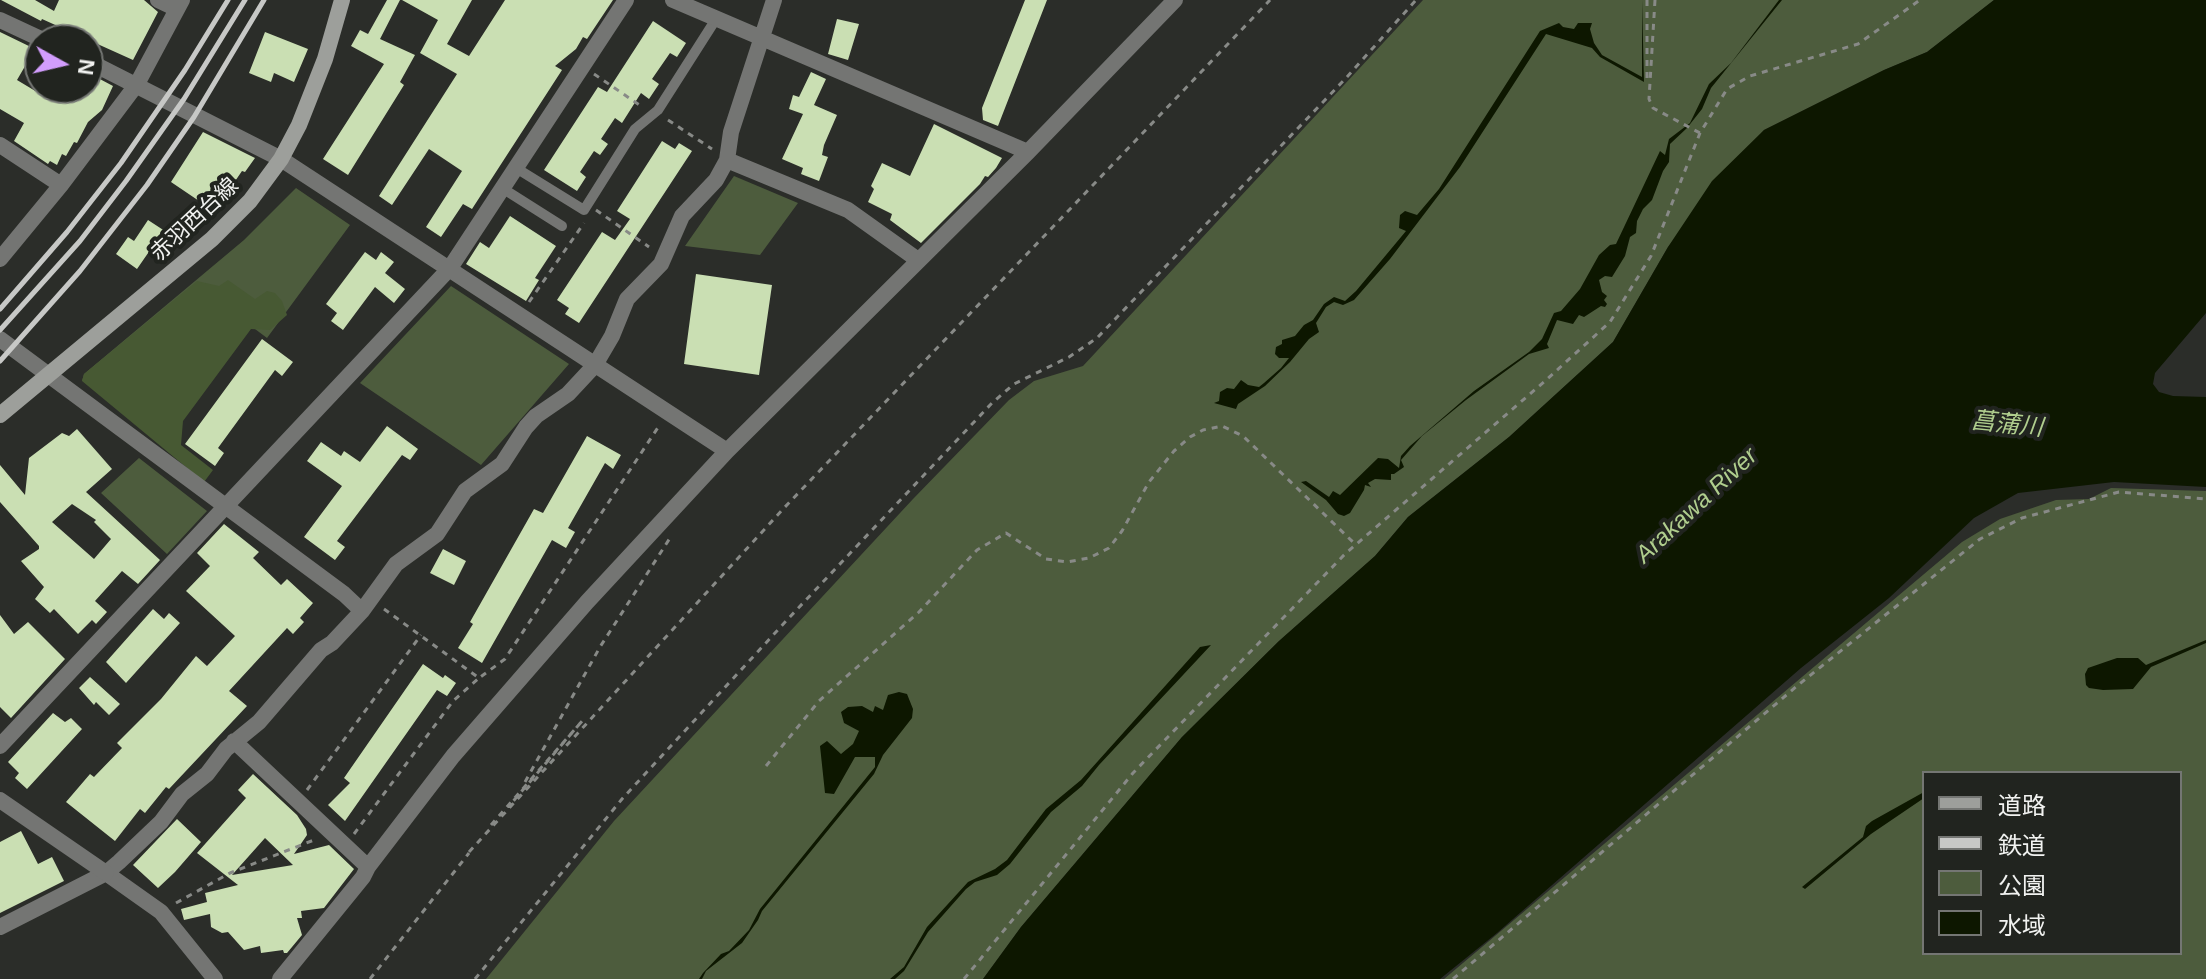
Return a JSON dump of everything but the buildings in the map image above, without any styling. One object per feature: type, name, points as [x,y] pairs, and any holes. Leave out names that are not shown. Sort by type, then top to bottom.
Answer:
[{"type":"main road","name":"赤羽西台線","points":[[0,415],[232,220],[250,201],[281,159],[317,81],[342,0]]},
{"type":"street","points":[[0,259],[61,185],[137,84],[179,4],[158,0]]},
{"type":"street","points":[[0,746],[450,268],[626,0]]},
{"type":"street","points":[[673,0],[1028,152]]},
{"type":"street","points":[[0,927],[106,873],[161,822],[182,794],[207,774],[234,741],[259,722],[287,692],[293,679],[367,606],[396,564],[437,534],[465,491],[502,464],[536,416],[568,394],[595,365],[612,336],[627,299],[661,264],[682,216],[716,180],[727,160],[731,132],[764,39],[774,0]]},
{"type":"street","points":[[280,979],[363,877],[453,756],[587,602],[727,451],[1028,152],[1175,0]]},
{"type":"street","points":[[0,20],[24,31]]},
{"type":"street","points":[[104,69],[281,159],[727,451]]},
{"type":"street","points":[[0,145],[61,185]]},
{"type":"street","points":[[727,160],[848,210],[918,260]]},
{"type":"street","points":[[0,339],[344,594],[367,606]]},
{"type":"street","points":[[234,741],[368,867]]},
{"type":"street","points":[[0,800],[161,912],[215,979]]},
{"type":"lane","points":[[516,168],[584,210],[635,129],[658,110],[716,19]]},
{"type":"lane","points":[[502,188],[562,226]]},
{"type":"path","points":[[469,852],[784,508],[1270,0]]},
{"type":"path","points":[[475,979],[642,778],[992,403],[1014,384],[1069,357],[1097,338],[1346,78],[1416,0]]},
{"type":"path","points":[[1647,0],[1647,81]]},
{"type":"path","points":[[1655,0],[1649,99],[1653,108],[1700,133]]},
{"type":"path","points":[[964,979],[1133,773],[1355,544],[1610,322],[1651,256],[1700,133],[1727,89],[1750,76],[1858,44],[1920,0]]},
{"type":"path","points":[[594,209],[652,249]]},
{"type":"path","points":[[524,308],[586,221]]},
{"type":"path","points":[[345,845],[453,701],[505,659],[667,412]]},
{"type":"path","points":[[766,766],[819,701],[919,612],[977,550],[1006,533],[1046,559],[1067,562],[1089,558],[1109,548],[1149,482],[1174,451],[1203,430],[1222,426],[1243,436],[1355,544]]},
{"type":"path","points":[[1453,979],[1797,686],[1980,539],[2022,518],[2119,492],[2206,499]]},
{"type":"path","points":[[522,789],[600,647],[676,529]]},
{"type":"path","points":[[367,606],[421,635],[479,678]]},
{"type":"path","points":[[298,801],[421,635]]},
{"type":"path","points":[[370,979],[469,852],[522,789],[583,720],[469,852]]},
{"type":"path","points":[[161,912],[230,873],[314,840],[314,816]]},
{"type":"green space","points":[[1423,0],[1994,0],[1927,52],[1764,130],[1668,247],[1613,342],[1509,437],[1408,517],[1375,556],[1279,641],[1182,737],[1021,927],[983,979],[486,979],[614,821],[913,499],[1009,400],[1034,381],[1083,366]]},
{"type":"green space","points":[[734,176],[798,203],[760,255],[685,246]]},
{"type":"green space","points":[[296,188],[350,225],[267,338],[251,326],[82,381],[84,374],[244,240]]},
{"type":"green space","points":[[228,280],[255,299],[267,291],[275,293],[287,315],[270,330],[251,329],[183,421],[181,445],[213,470],[204,482],[82,381],[84,374],[197,281],[219,286]]},
{"type":"green space","points":[[451,286],[569,364],[481,465],[360,383]]},
{"type":"green space","points":[[139,458],[207,511],[167,554],[101,493]]},
{"type":"green space","points":[[2111,488],[2206,491],[2206,979],[1444,979],[1962,542],[2000,519],[2056,500],[2089,499]]},
{"type":"water","points":[[1642,0],[1644,82],[1600,57],[1592,48],[1546,34],[1460,167],[1390,259],[1354,300],[1343,305],[1334,302],[1326,307],[1316,323],[1319,332],[1265,386],[1238,404],[1236,409],[1214,403],[1219,401],[1220,392],[1227,388],[1234,389],[1241,380],[1259,387],[1289,358],[1279,358],[1275,354],[1282,340],[1295,336],[1334,297],[1345,301],[1356,291],[1406,231],[1399,228],[1400,215],[1405,211],[1417,215],[1439,189],[1540,31],[1559,23],[1574,29],[1578,23],[1592,23],[1590,29],[1594,43],[1602,55],[1642,77]]},
{"type":"water","points":[[1782,0],[1711,88],[1702,109],[1687,128],[1670,144],[1669,162],[1652,200],[1637,221],[1636,233],[1630,237],[1625,256],[1612,277],[1605,276],[1599,280],[1602,292],[1607,296],[1605,307],[1601,306],[1584,317],[1579,315],[1573,324],[1557,320],[1547,344],[1549,348],[1529,354],[1422,436],[1401,460],[1404,467],[1391,474],[1391,480],[1375,479],[1368,483],[1371,487],[1365,485],[1350,513],[1344,516],[1338,514],[1326,500],[1301,482],[1306,481],[1329,497],[1333,491],[1340,495],[1378,458],[1388,459],[1399,468],[1401,456],[1410,446],[1474,391],[1529,352],[1542,339],[1554,313],[1561,311],[1580,289],[1599,255],[1610,245],[1616,244],[1660,151],[1665,155],[1669,139],[1690,123],[1709,84],[1731,63]]},
{"type":"water","points":[[1994,0],[2206,0],[2206,313],[2155,373],[2153,384],[2159,392],[2173,396],[2206,397],[2206,487],[2114,482],[2018,493],[1974,518],[1889,598],[1801,668],[1440,979],[983,979],[1021,927],[1182,737],[1279,641],[1375,556],[1408,517],[1509,437],[1613,342],[1668,247],[1712,181],[1764,130],[1927,52]]},
{"type":"water","points":[[2206,640],[2206,643],[2151,667],[2133,689],[2103,690],[2086,685],[2088,668],[2117,658],[2138,658],[2146,665]]},
{"type":"water","points":[[1211,645],[1082,786],[1051,812],[1010,864],[997,875],[975,882],[966,889],[928,932],[904,971],[895,979],[890,979],[904,967],[927,927],[968,882],[1007,860],[1046,809],[1081,780],[1200,647]]},
{"type":"water","points":[[899,692],[907,694],[913,709],[912,718],[883,755],[874,774],[762,911],[742,943],[699,979],[703,973],[721,954],[729,951],[749,930],[760,909],[875,767],[875,757],[855,757],[834,794],[825,793],[820,746],[827,741],[841,754],[853,744],[859,731],[844,723],[841,712],[848,707],[862,706],[873,712],[875,706],[883,710],[888,695]]},
{"type":"water","points":[[1922,793],[1922,799],[1871,834],[1805,889],[1802,887],[1863,837],[1866,826]]},
{"type":"railway","points":[[0,309],[67,232],[121,163],[185,70],[228,0]]},
{"type":"railway","points":[[0,330],[80,241],[126,181],[184,99],[245,0]]},
{"type":"railway","points":[[0,361],[80,271],[147,185],[194,117],[264,0]]},
{"type":"water label","name":"菖蒲川","points":[[2007,425]]},
{"type":"water label","name":"Arakawa River","points":[[1697,506]]}]
